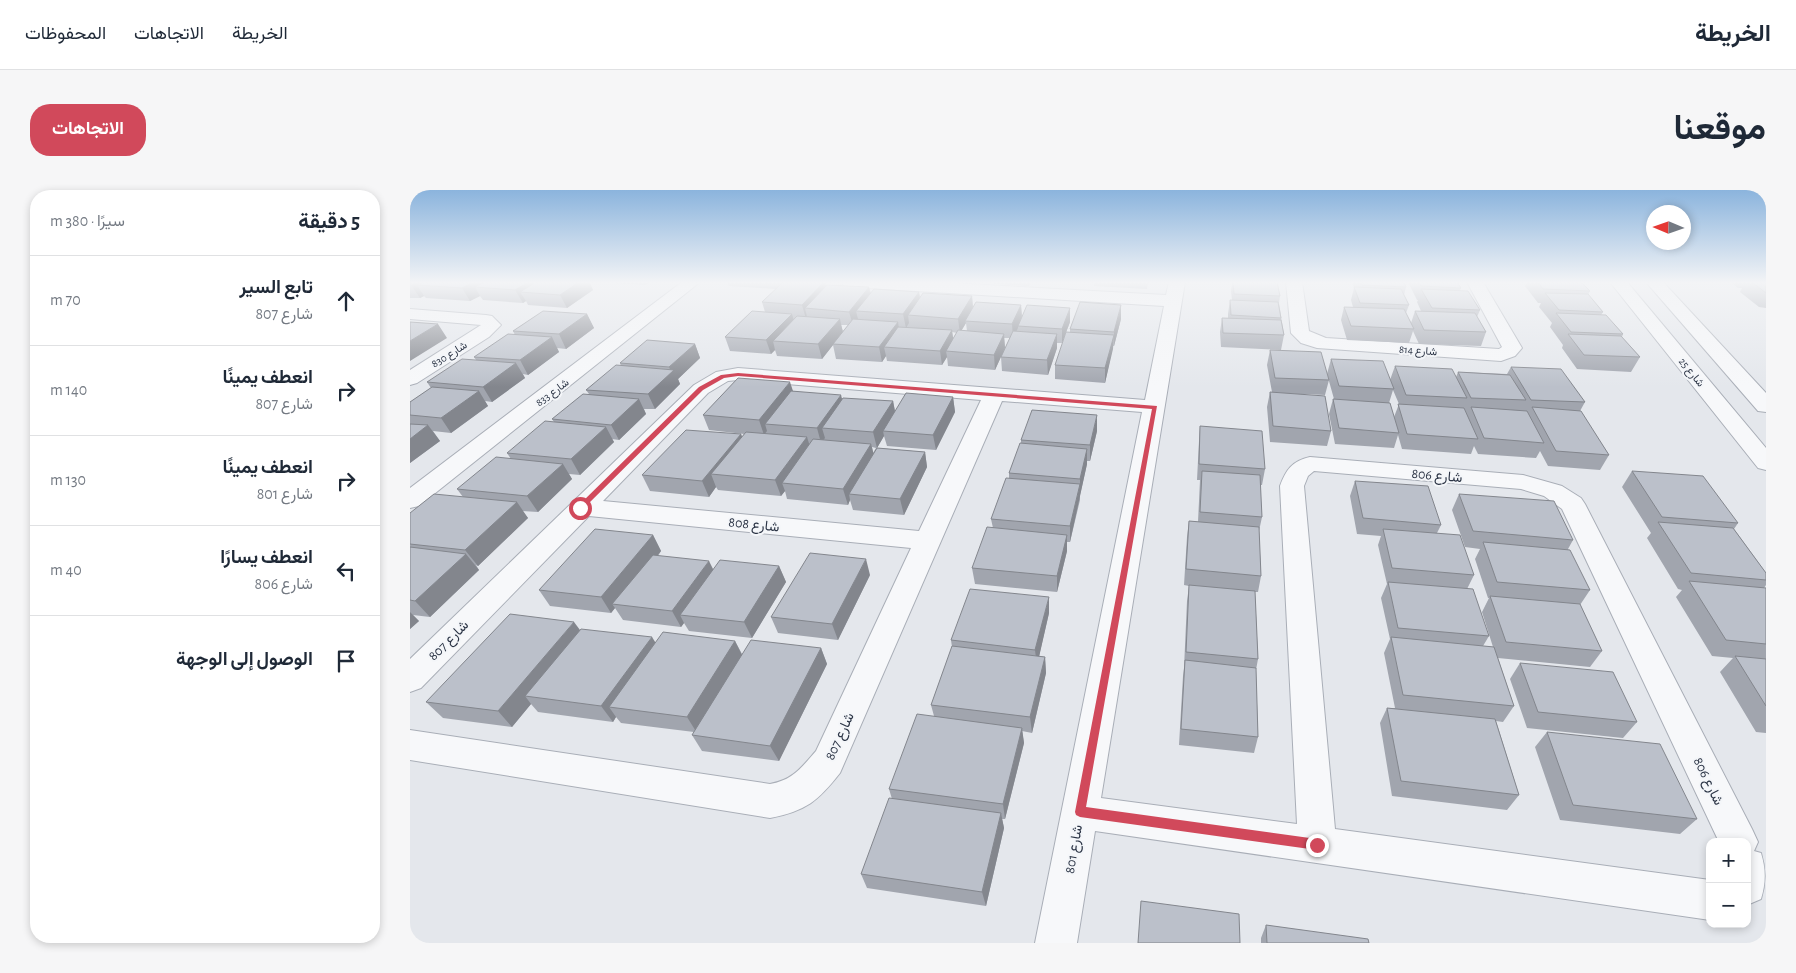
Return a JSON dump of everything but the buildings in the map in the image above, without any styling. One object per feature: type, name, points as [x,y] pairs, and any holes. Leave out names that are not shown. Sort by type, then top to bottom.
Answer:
[{"type":"street","name":"شارع 830","points":[[410,379],[482,333],[492,324],[486,320],[450,317]]},
{"type":"street","name":"شارع 833","points":[[410,500],[647,317]]},
{"type":"street","name":"شارع 801","points":[[1056,943],[1170,317]]},
{"type":"street","name":"شارع 814","points":[[1298,317],[1300,333],[1308,339],[1324,344],[1501,355],[1512,348],[1495,317]]},
{"type":"street","name":"شارع 25","points":[[1647,317],[1766,463]]},
{"type":"street","points":[[1686,317],[1766,406]]},
{"type":"street","name":"شارع 807","points":[[410,679],[701,389],[723,376],[738,374],[1155,407]]},
{"type":"street","name":"شارع 807","points":[[410,745],[770,801],[789,798],[808,786],[828,762],[994,395]]},
{"type":"street","points":[[1736,426],[1750,424],[1766,425]]},
{"type":"street","name":"شارع 806","points":[[1317,845],[1292,486],[1297,472],[1310,464],[1522,482],[1552,491],[1572,504],[1737,838]]},
{"type":"street","name":"شارع 808","points":[[580,508],[927,541]]},
{"type":"street","points":[[1080,812],[1706,899]]},
{"type":"route","points":[[580,508],[701,389],[723,376],[738,374],[1155,407],[1080,812],[1317,845]]}]
